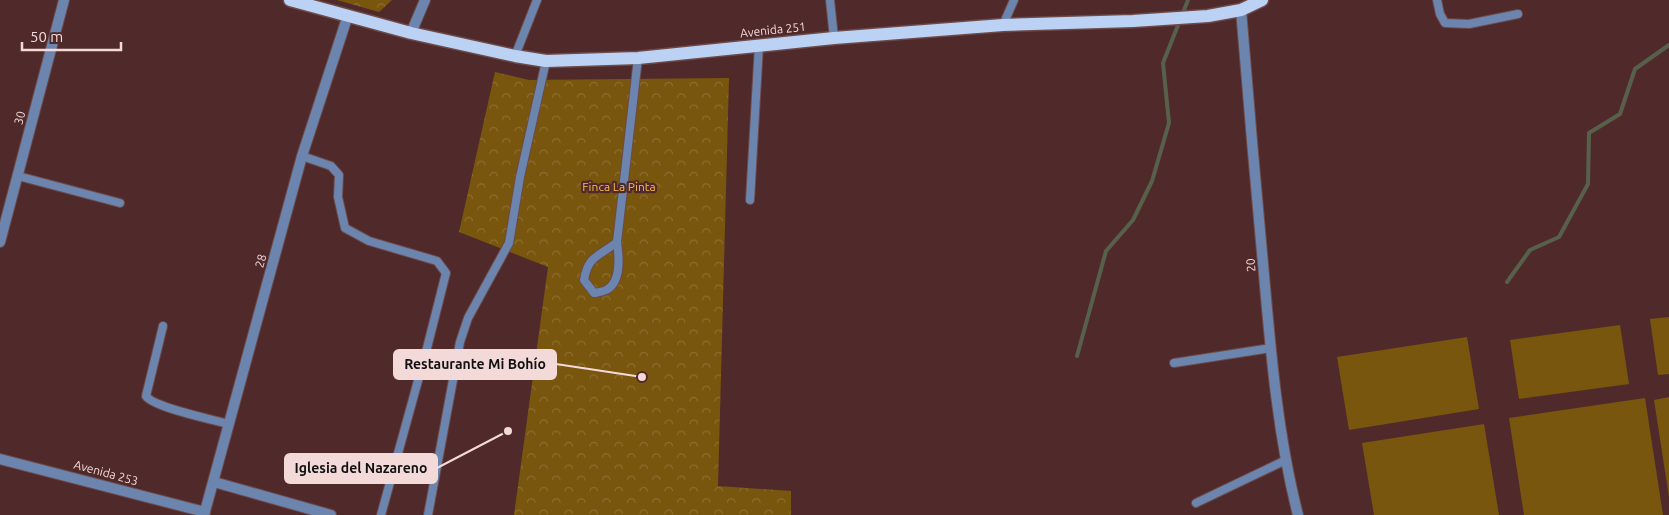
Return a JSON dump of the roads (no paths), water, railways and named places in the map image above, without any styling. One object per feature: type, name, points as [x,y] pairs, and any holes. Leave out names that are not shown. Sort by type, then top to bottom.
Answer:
[{"type":"main road","name":"Avenida 251","points":[[290,0],[411,33],[546,61],[638,58],[834,38],[1003,25],[1133,21],[1208,16],[1241,10],[1262,0]]},
{"type":"street","name":"30","points":[[0,242],[64,0]]},
{"type":"street","points":[[411,33],[425,0]]},
{"type":"street","name":"20","points":[[1241,10],[1278,413],[1298,515]]},
{"type":"street","name":"28","points":[[205,514],[302,156],[348,15]]},
{"type":"street","name":"Avenida 253","points":[[0,459],[205,514]]},
{"type":"street","points":[[214,482],[331,515]]},
{"type":"lane","points":[[515,56],[537,0]]},
{"type":"lane","points":[[830,0],[834,38]]},
{"type":"lane","points":[[1005,0],[1009,11]]},
{"type":"lane","points":[[1003,25],[1014,0]]},
{"type":"lane","points":[[1437,0],[1440,14],[1445,23],[1469,24],[1518,14]]},
{"type":"lane","points":[[750,200],[759,45]]},
{"type":"lane","points":[[617,242],[587,265],[584,280],[594,293],[607,290],[614,281],[620,264],[617,242],[638,58]]},
{"type":"lane","points":[[428,515],[460,342],[468,318],[509,243],[520,177],[546,61]]},
{"type":"lane","points":[[302,156],[331,166],[339,175],[338,197],[345,228],[370,242],[437,261],[446,273],[381,515]]},
{"type":"lane","points":[[18,176],[120,203]]},
{"type":"lane","points":[[163,326],[147,398],[158,405],[229,424]]},
{"type":"lane","points":[[1174,363],[1271,348]]},
{"type":"lane","points":[[1196,503],[1286,460]]},
{"type":"waterway","points":[[1077,356],[1106,251],[1133,220],[1152,181],[1169,123],[1163,63],[1188,0]]},
{"type":"waterway","points":[[1507,282],[1530,250],[1559,237],[1588,184],[1589,133],[1620,114],[1635,69],[1669,45]]},
{"type":"place","name":"Restaurante Mi Bohío","points":[[642,377]]},
{"type":"place","name":"Iglesia del Nazareno","points":[[508,431]]},
{"type":"park label","name":"Finca La Pinta","points":[[619,187]]}]
